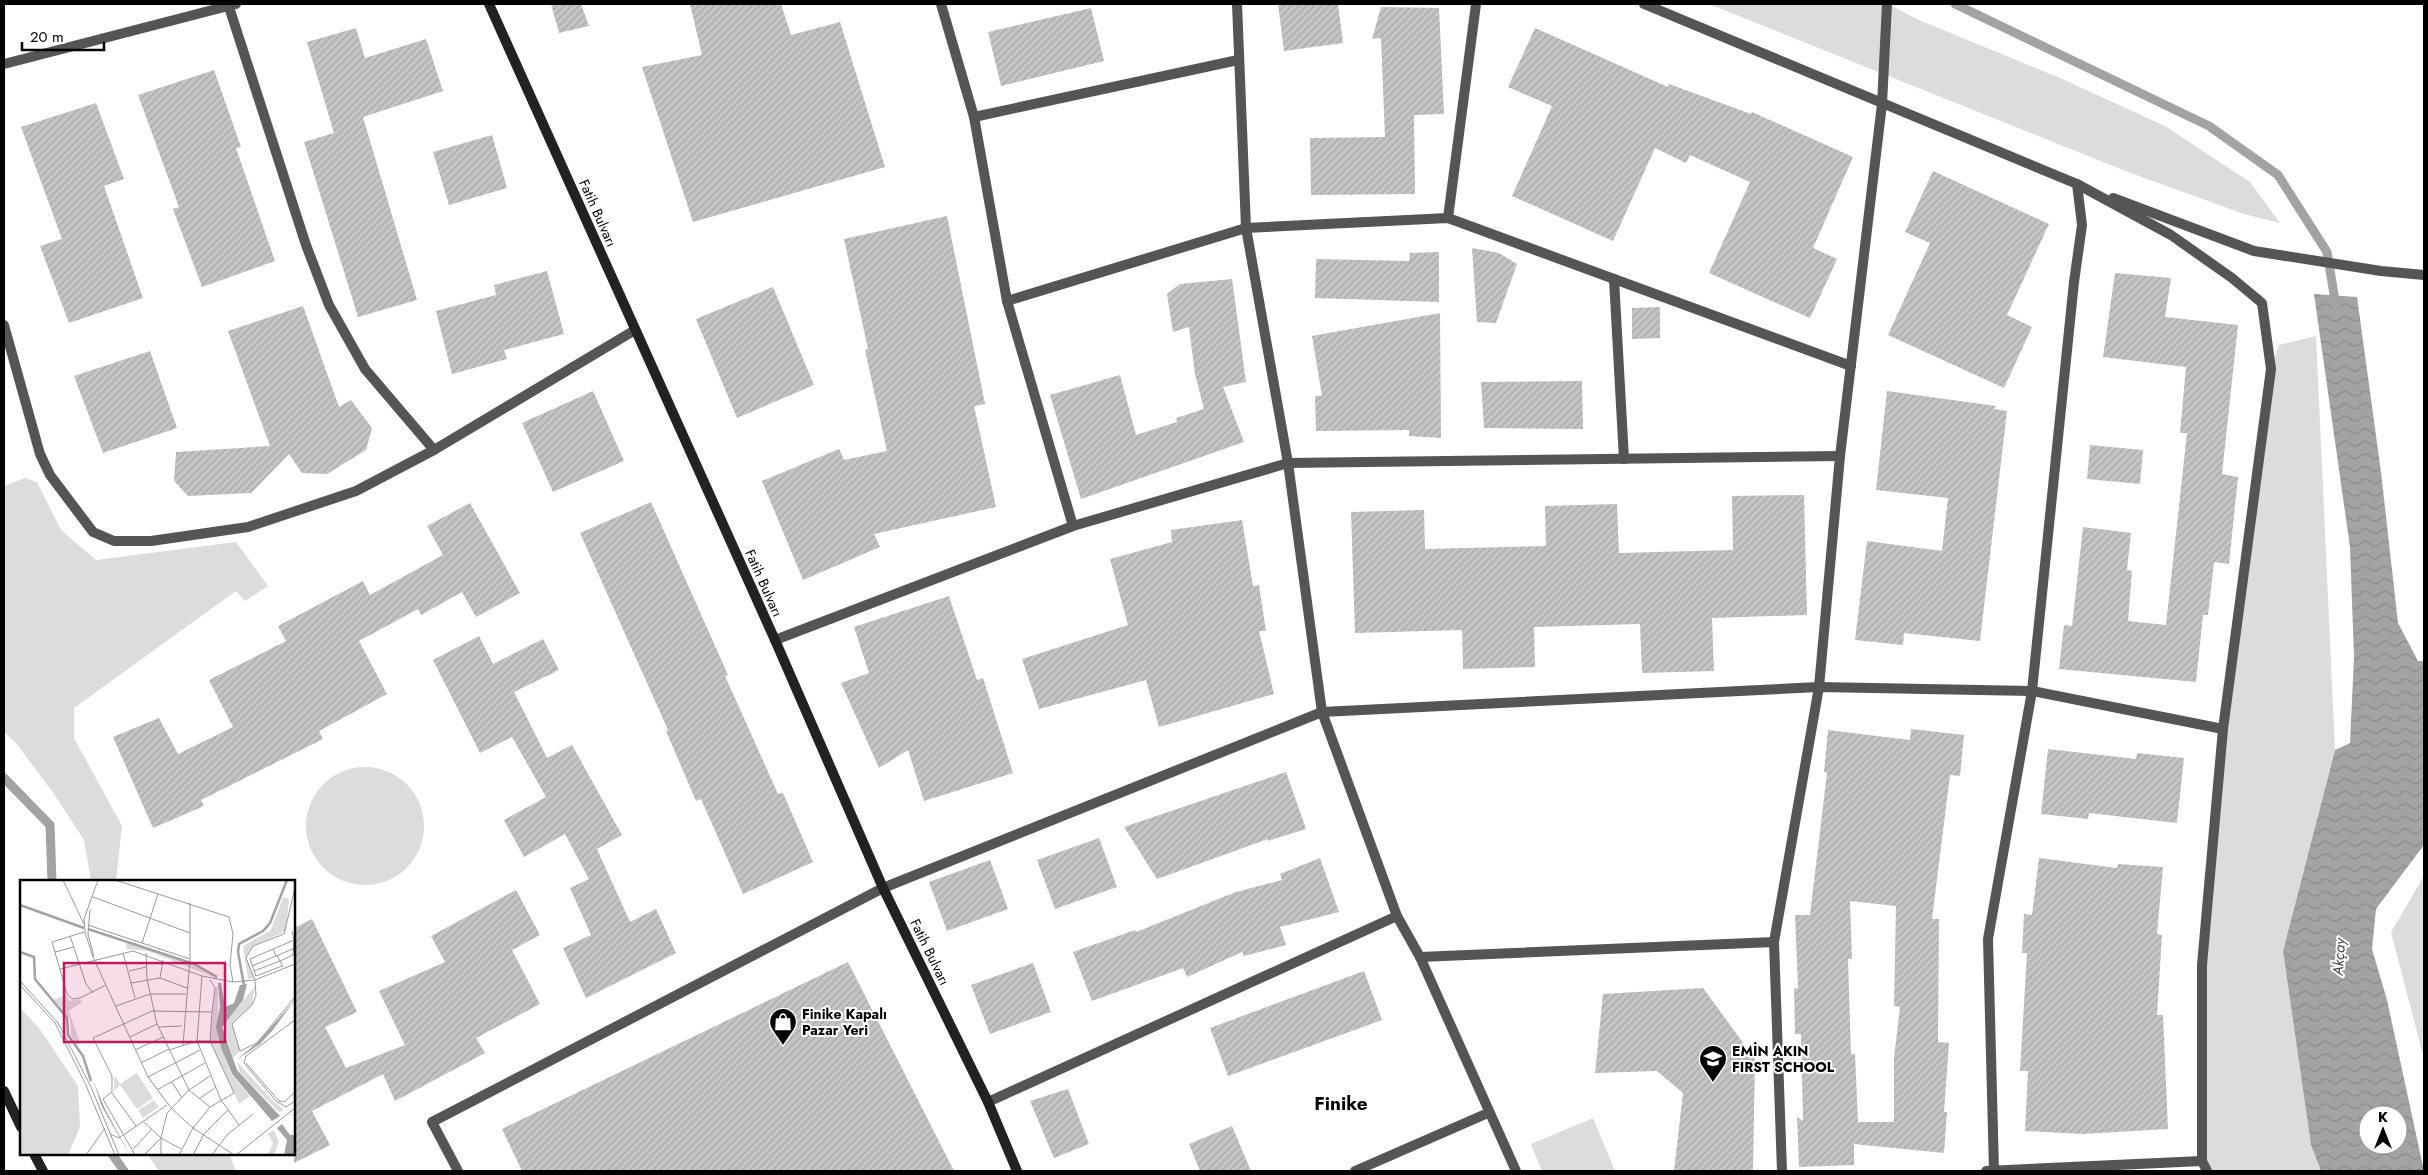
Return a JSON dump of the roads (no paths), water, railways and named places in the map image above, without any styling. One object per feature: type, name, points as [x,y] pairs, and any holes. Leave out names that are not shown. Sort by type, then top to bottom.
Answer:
[{"type":"street","points":[[4,64],[231,4],[306,244],[329,305],[365,369],[434,450]]},
{"type":"street","name":"Fatih Bulvarı","points":[[489,4],[775,640],[883,888],[988,1102],[1017,1171]]},
{"type":"street","points":[[942,4],[974,117],[1007,301],[1074,526]]},
{"type":"street","points":[[1237,4],[1246,228],[1288,462],[1322,712],[1398,916],[1420,957],[1488,1113],[1516,1171]]},
{"type":"street","points":[[1448,218],[1476,4]]},
{"type":"street","points":[[1644,4],[2077,184],[2254,251],[2381,271],[2424,275]]},
{"type":"street","points":[[1782,1171],[1774,942],[1819,688],[1840,456],[1882,104],[1887,4]]},
{"type":"street","points":[[974,117],[1238,60]]},
{"type":"street","points":[[2077,184],[2082,225],[2032,691],[1988,940],[1991,1171],[2202,1161]]},
{"type":"street","points":[[2077,184],[2171,235],[2232,278],[2262,303],[2271,369],[2223,729],[2202,965],[2202,1161],[2207,1171]]},
{"type":"street","points":[[1007,301],[1246,228],[1448,218],[1852,366]]},
{"type":"street","points":[[1614,279],[1624,459]]},
{"type":"street","points":[[4,325],[40,454],[50,475],[93,532],[114,541],[151,542],[248,527],[356,490],[434,450],[636,330]]},
{"type":"street","points":[[775,640],[1074,526],[1288,462],[1840,456]]},
{"type":"street","points":[[458,1171],[432,1122],[883,888],[1322,712],[1819,688],[2032,691],[2223,729]]},
{"type":"street","points":[[988,1102],[1398,916]]},
{"type":"street","points":[[1420,957],[1774,942]]},
{"type":"street","points":[[4,1091],[20,1125]]},
{"type":"street","points":[[1355,1171],[1488,1113]]},
{"type":"street","points":[[35,1155],[43,1171]]},
{"type":"water","name":"Akçay","points":[[2314,294],[2357,297],[2381,472],[2398,623],[2418,661],[2424,661],[2424,845],[2376,909],[2372,949],[2387,1000],[2424,1171],[2321,1171],[2311,1145],[2283,951],[2335,750],[2350,743],[2354,657],[2350,547]]},
{"type":"waterway","points":[[1955,4],[2209,126],[2278,175],[2327,252],[2336,306]]},
{"type":"waterway","points":[[4,778],[50,825],[52,880]]},
{"type":"waterway","points":[[113,1155],[124,1171]]},
{"type":"place","name":"Finike Kapalı Pazar Yeri","points":[[783,1046]]},
{"type":"place","name":"EMİN AKIN FIRST SCHOOL","points":[[1713,1083]]},
{"type":"district","name":"Finike","points":[[1341,1103]]}]
